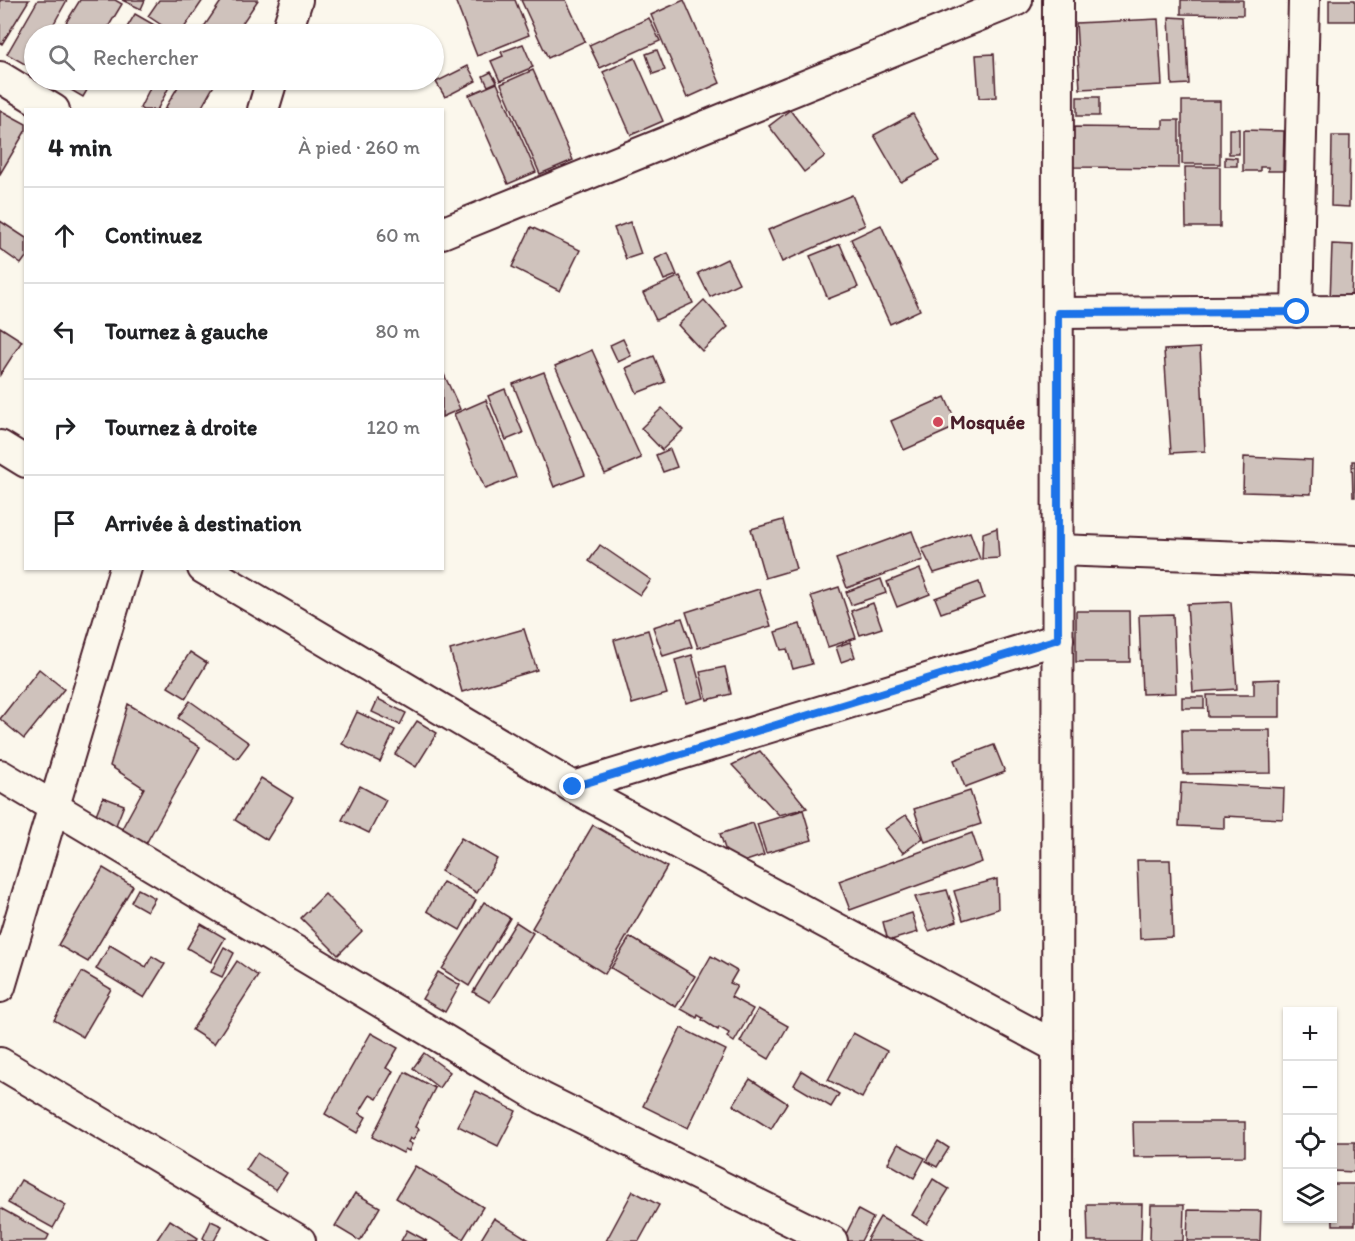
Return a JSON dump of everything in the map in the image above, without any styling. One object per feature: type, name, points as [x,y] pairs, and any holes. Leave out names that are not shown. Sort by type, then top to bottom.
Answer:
[{"type":"street","points":[[289,24],[297,0]]},
{"type":"street","points":[[444,232],[1017,0]]},
{"type":"street","points":[[1057,1241],[1058,0]]},
{"type":"street","points":[[1297,312],[1304,0]]},
{"type":"street","points":[[0,77],[51,108]]},
{"type":"street","points":[[264,108],[269,90]]},
{"type":"street","points":[[1058,313],[1355,312]]},
{"type":"street","points":[[0,446],[24,461]]},
{"type":"street","points":[[1058,550],[1355,561]]},
{"type":"street","points":[[0,987],[125,570]]},
{"type":"street","points":[[206,570],[573,787],[1057,1047]]},
{"type":"street","points":[[573,787],[1058,639]]},
{"type":"street","points":[[0,775],[542,1098],[832,1241]]},
{"type":"street","points":[[0,1063],[300,1241]]},
{"type":"building","points":[[0,0],[29,0],[2,44],[0,43]]},
{"type":"building","points":[[38,0],[67,0],[54,24],[24,24]]},
{"type":"building","points":[[80,0],[115,0],[122,4],[110,24],[65,24]]},
{"type":"building","points":[[122,0],[145,0],[141,9]]},
{"type":"building","points":[[159,0],[203,0],[187,24],[160,24],[148,16]]},
{"type":"building","points":[[222,0],[258,0],[242,24],[206,24]]},
{"type":"building","points":[[455,0],[515,0],[529,35],[477,56]]},
{"type":"building","points":[[521,0],[566,0],[585,41],[548,58]]},
{"type":"building","points":[[684,0],[720,83],[687,98],[651,15]]},
{"type":"building","points":[[1181,0],[1243,0],[1243,15],[1181,14]]},
{"type":"building","points":[[1329,0],[1355,0],[1355,21],[1329,21]]},
{"type":"building","points":[[135,14],[152,24],[129,24]]},
{"type":"building","points":[[1169,17],[1186,18],[1189,84],[1172,85]]},
{"type":"building","points":[[649,18],[660,41],[600,68],[589,45]]},
{"type":"building","points":[[1158,19],[1162,85],[1080,89],[1076,23]]},
{"type":"building","points":[[24,24],[24,64],[7,54]]},
{"type":"building","points":[[523,44],[533,67],[500,81],[491,61],[503,56],[501,52]]},
{"type":"building","points":[[657,50],[665,70],[653,74],[646,54]]},
{"type":"building","points":[[994,54],[996,97],[979,98],[976,55]]},
{"type":"building","points":[[635,58],[663,121],[631,135],[603,72]]},
{"type":"building","points":[[468,66],[476,81],[445,97],[441,90],[444,90],[444,78]]},
{"type":"building","points":[[533,70],[573,160],[540,174],[501,84]]},
{"type":"building","points":[[491,72],[497,82],[488,86],[483,76]]},
{"type":"building","points":[[497,83],[536,172],[508,184],[469,95]]},
{"type":"building","points":[[71,90],[87,90],[83,97]]},
{"type":"building","points":[[149,90],[167,90],[158,108],[140,108]]},
{"type":"building","points":[[176,90],[211,90],[201,108],[165,108]]},
{"type":"building","points":[[1077,97],[1099,97],[1099,116],[1077,116]]},
{"type":"building","points":[[1182,101],[1220,101],[1220,164],[1182,164]]},
{"type":"building","points":[[0,110],[24,123],[24,133],[0,174]]},
{"type":"building","points":[[790,110],[825,156],[804,172],[769,126]]},
{"type":"building","points":[[913,114],[939,161],[901,182],[874,135]]},
{"type":"building","points":[[1163,120],[1179,120],[1179,168],[1070,167],[1070,127],[1163,128]]},
{"type":"building","points":[[1229,129],[1239,129],[1239,154],[1229,154]]},
{"type":"building","points":[[1243,130],[1284,131],[1283,171],[1268,171],[1268,167],[1260,167],[1260,171],[1243,171]]},
{"type":"building","points":[[1332,136],[1350,136],[1349,207],[1331,206]]},
{"type":"building","points":[[1225,157],[1237,158],[1237,166],[1225,166]]},
{"type":"building","points":[[1185,167],[1220,167],[1220,227],[1186,227]]},
{"type":"building","points":[[852,195],[865,225],[782,262],[768,230]]},
{"type":"building","points":[[0,221],[24,237],[24,260],[21,264],[0,249]]},
{"type":"building","points":[[630,222],[641,254],[626,259],[614,228]]},
{"type":"building","points":[[881,225],[920,310],[890,324],[851,239]]},
{"type":"building","points":[[531,227],[580,250],[560,291],[512,267]]},
{"type":"building","points":[[840,244],[858,287],[828,299],[810,256]]},
{"type":"building","points":[[1332,244],[1353,245],[1351,302],[1330,301]]},
{"type":"building","points":[[668,253],[677,275],[664,280],[655,259]]},
{"type":"building","points":[[727,259],[739,283],[710,297],[698,273]]},
{"type":"building","points":[[680,276],[693,303],[656,320],[643,293]]},
{"type":"building","points":[[704,300],[728,327],[702,351],[678,325]]},
{"type":"building","points":[[0,327],[22,341],[0,375]]},
{"type":"building","points":[[623,339],[631,356],[618,362],[610,345]]},
{"type":"building","points":[[1200,348],[1205,451],[1171,453],[1164,350]]},
{"type":"building","points":[[592,350],[641,458],[605,474],[555,366]]},
{"type":"building","points":[[654,356],[665,382],[637,393],[626,368]]},
{"type":"building","points":[[544,372],[585,475],[554,487],[513,384]]},
{"type":"building","points":[[444,374],[460,409],[444,416]]},
{"type":"building","points":[[505,389],[523,433],[506,440],[488,396]]},
{"type":"building","points":[[945,397],[958,426],[904,450],[891,421]]},
{"type":"building","points":[[486,400],[516,477],[485,489],[454,414]]},
{"type":"building","points":[[662,408],[683,430],[662,450],[641,428]]},
{"type":"building","points":[[670,449],[677,467],[663,472],[656,455]]},
{"type":"building","points":[[1244,457],[1312,460],[1311,494],[1243,492]]},
{"type":"building","points":[[1352,461],[1355,461],[1355,497],[1353,497]]},
{"type":"building","points":[[783,520],[796,569],[765,578],[751,529]]},
{"type":"building","points":[[997,528],[999,558],[982,559],[983,533]]},
{"type":"building","points":[[912,531],[923,560],[847,588],[836,559]]},
{"type":"building","points":[[970,532],[980,559],[934,573],[922,549]]},
{"type":"building","points":[[600,545],[651,580],[640,595],[589,561]]},
{"type":"building","points":[[920,569],[930,594],[897,607],[887,582]]},
{"type":"building","points":[[881,579],[886,593],[851,605],[846,592]]},
{"type":"building","points":[[979,582],[984,598],[941,613],[935,598]]},
{"type":"building","points":[[839,587],[856,638],[828,647],[811,596]]},
{"type":"building","points":[[759,589],[771,626],[698,648],[686,612]]},
{"type":"building","points":[[1231,602],[1237,689],[1193,692],[1187,604]]},
{"type":"building","points":[[873,603],[882,628],[860,635],[851,611]]},
{"type":"building","points":[[1076,611],[1129,611],[1130,662],[1076,662]]},
{"type":"building","points":[[1173,614],[1176,693],[1142,694],[1139,615]]},
{"type":"building","points":[[682,618],[692,647],[663,656],[653,627]]},
{"type":"building","points":[[800,624],[812,664],[793,669],[787,649],[781,650],[775,632]]},
{"type":"building","points":[[524,629],[537,670],[462,692],[450,650]]},
{"type":"building","points":[[648,630],[667,694],[632,704],[614,640]]},
{"type":"building","points":[[850,642],[855,657],[841,662],[836,647]]},
{"type":"building","points":[[190,652],[207,663],[186,698],[168,687]]},
{"type":"building","points":[[692,655],[704,698],[686,703],[675,660]]},
{"type":"building","points":[[725,667],[731,694],[707,700],[700,672]]},
{"type":"building","points":[[39,669],[64,689],[24,739],[0,719]]},
{"type":"building","points":[[1280,679],[1280,717],[1208,717],[1207,695],[1254,695],[1254,680]]},
{"type":"building","points":[[1182,697],[1204,697],[1204,708],[1182,708]]},
{"type":"building","points":[[378,699],[406,713],[400,725],[372,712]]},
{"type":"building","points":[[190,701],[249,743],[237,759],[178,718]]},
{"type":"building","points":[[128,704],[200,747],[143,849],[119,834],[144,788],[110,766]]},
{"type":"building","points":[[357,712],[395,730],[380,762],[342,744]]},
{"type":"building","points":[[417,721],[437,733],[416,767],[395,754]]},
{"type":"building","points":[[1182,730],[1270,730],[1271,773],[1183,774]]},
{"type":"building","points":[[994,745],[1005,772],[965,787],[954,760]]},
{"type":"building","points":[[760,751],[807,808],[779,815],[732,765]]},
{"type":"building","points":[[261,778],[293,798],[267,840],[235,820]]},
{"type":"building","points":[[1181,783],[1284,788],[1283,819],[1224,816],[1224,828],[1179,826]]},
{"type":"building","points":[[360,786],[386,800],[369,833],[342,820]]},
{"type":"building","points":[[970,791],[981,824],[925,842],[914,809]]},
{"type":"building","points":[[103,797],[124,805],[114,830],[93,822]]},
{"type":"building","points":[[803,810],[812,840],[766,853],[757,824]]},
{"type":"building","points":[[906,815],[923,838],[903,853],[885,829]]},
{"type":"building","points":[[753,823],[764,855],[731,866],[720,834]]},
{"type":"building","points":[[593,825],[667,867],[605,974],[532,928]]},
{"type":"building","points":[[972,833],[982,862],[850,910],[839,881]]},
{"type":"building","points":[[461,838],[497,859],[477,893],[441,871]]},
{"type":"building","points":[[1137,860],[1170,860],[1173,937],[1140,939]]},
{"type":"building","points":[[103,868],[133,886],[88,962],[58,945]]},
{"type":"building","points":[[997,879],[998,909],[963,920],[954,891]]},
{"type":"building","points":[[443,882],[476,900],[460,930],[427,911]]},
{"type":"building","points":[[138,889],[155,898],[147,911],[131,902]]},
{"type":"building","points":[[947,890],[957,921],[929,931],[915,897]]},
{"type":"building","points":[[325,894],[362,931],[338,955],[301,918]]},
{"type":"building","points":[[484,902],[510,918],[469,986],[442,969]]},
{"type":"building","points":[[912,913],[918,932],[888,941],[883,922]]},
{"type":"building","points":[[516,922],[533,933],[490,1002],[473,992]]},
{"type":"building","points":[[201,924],[225,938],[211,962],[187,948]]},
{"type":"building","points":[[630,937],[695,976],[676,1007],[611,968]]},
{"type":"building","points":[[110,945],[146,967],[152,956],[165,964],[144,998],[96,969]]},
{"type":"building","points":[[224,947],[234,953],[222,977],[211,972]]},
{"type":"building","points":[[711,956],[737,971],[730,983],[737,986],[731,997],[753,1009],[734,1042],[727,1037],[729,1033],[719,1027],[718,1030],[698,1015],[697,1018],[681,1009]]},
{"type":"building","points":[[237,961],[258,976],[214,1044],[192,1030]]},
{"type":"building","points":[[82,972],[111,989],[83,1037],[54,1020]]},
{"type":"building","points":[[438,972],[460,985],[445,1012],[422,999]]},
{"type":"building","points":[[758,1009],[788,1026],[769,1059],[740,1042]]},
{"type":"building","points":[[681,1028],[726,1050],[688,1128],[643,1106]]},
{"type":"building","points":[[371,1033],[398,1048],[386,1068],[393,1071],[377,1099],[370,1095],[359,1113],[366,1117],[357,1133],[325,1114]]},
{"type":"building","points":[[853,1033],[887,1051],[862,1098],[828,1080]]},
{"type":"building","points":[[424,1053],[450,1072],[439,1088],[413,1068]]},
{"type":"building","points":[[802,1071],[839,1094],[831,1107],[794,1085]]},
{"type":"building","points":[[405,1072],[435,1088],[415,1127],[419,1129],[413,1140],[410,1138],[408,1142],[412,1144],[409,1151],[405,1149],[403,1153],[372,1137]]},
{"type":"building","points":[[750,1079],[787,1103],[771,1129],[733,1105]]},
{"type":"building","points":[[476,1091],[516,1111],[498,1146],[458,1126]]},
{"type":"building","points":[[1133,1122],[1245,1122],[1245,1156],[1134,1157]]},
{"type":"building","points":[[938,1141],[949,1148],[937,1167],[926,1161]]},
{"type":"building","points":[[1337,1142],[1355,1142],[1355,1172],[1337,1171]]},
{"type":"building","points":[[898,1144],[925,1158],[914,1178],[888,1163]]},
{"type":"building","points":[[257,1153],[287,1173],[276,1190],[246,1170]]},
{"type":"building","points":[[415,1166],[483,1207],[463,1239],[396,1198]]},
{"type":"building","points":[[933,1179],[949,1189],[927,1224],[912,1215]]},
{"type":"building","points":[[21,1180],[66,1205],[53,1228],[8,1203]]},
{"type":"building","points":[[1337,1184],[1355,1184],[1355,1225],[1333,1225],[1333,1223],[1337,1223]]},
{"type":"building","points":[[633,1191],[659,1205],[639,1241],[606,1241]]},
{"type":"building","points":[[355,1193],[380,1207],[360,1241],[335,1226]]},
{"type":"building","points":[[1087,1204],[1142,1204],[1141,1241],[1088,1241]]},
{"type":"building","points":[[1151,1205],[1184,1205],[1183,1241],[1150,1241]]},
{"type":"building","points":[[0,1208],[49,1235],[46,1241],[0,1241]]},
{"type":"building","points":[[858,1210],[873,1218],[861,1241],[845,1241],[843,1240]]},
{"type":"building","points":[[1188,1210],[1261,1211],[1260,1241],[1187,1241]]},
{"type":"building","points":[[880,1217],[923,1241],[866,1241]]},
{"type":"building","points":[[494,1218],[531,1241],[480,1241]]},
{"type":"building","points":[[170,1220],[198,1238],[196,1241],[156,1241]]},
{"type":"building","points":[[211,1221],[222,1226],[214,1241],[207,1241],[203,1238]]},
{"type":"building","points":[[407,1230],[427,1241],[401,1241]]},
{"type":"place","name":"Mosquée","points":[[938,422]]},
{"type":"route","points":[[573,787],[1058,639],[1058,313],[1297,312]]}]
